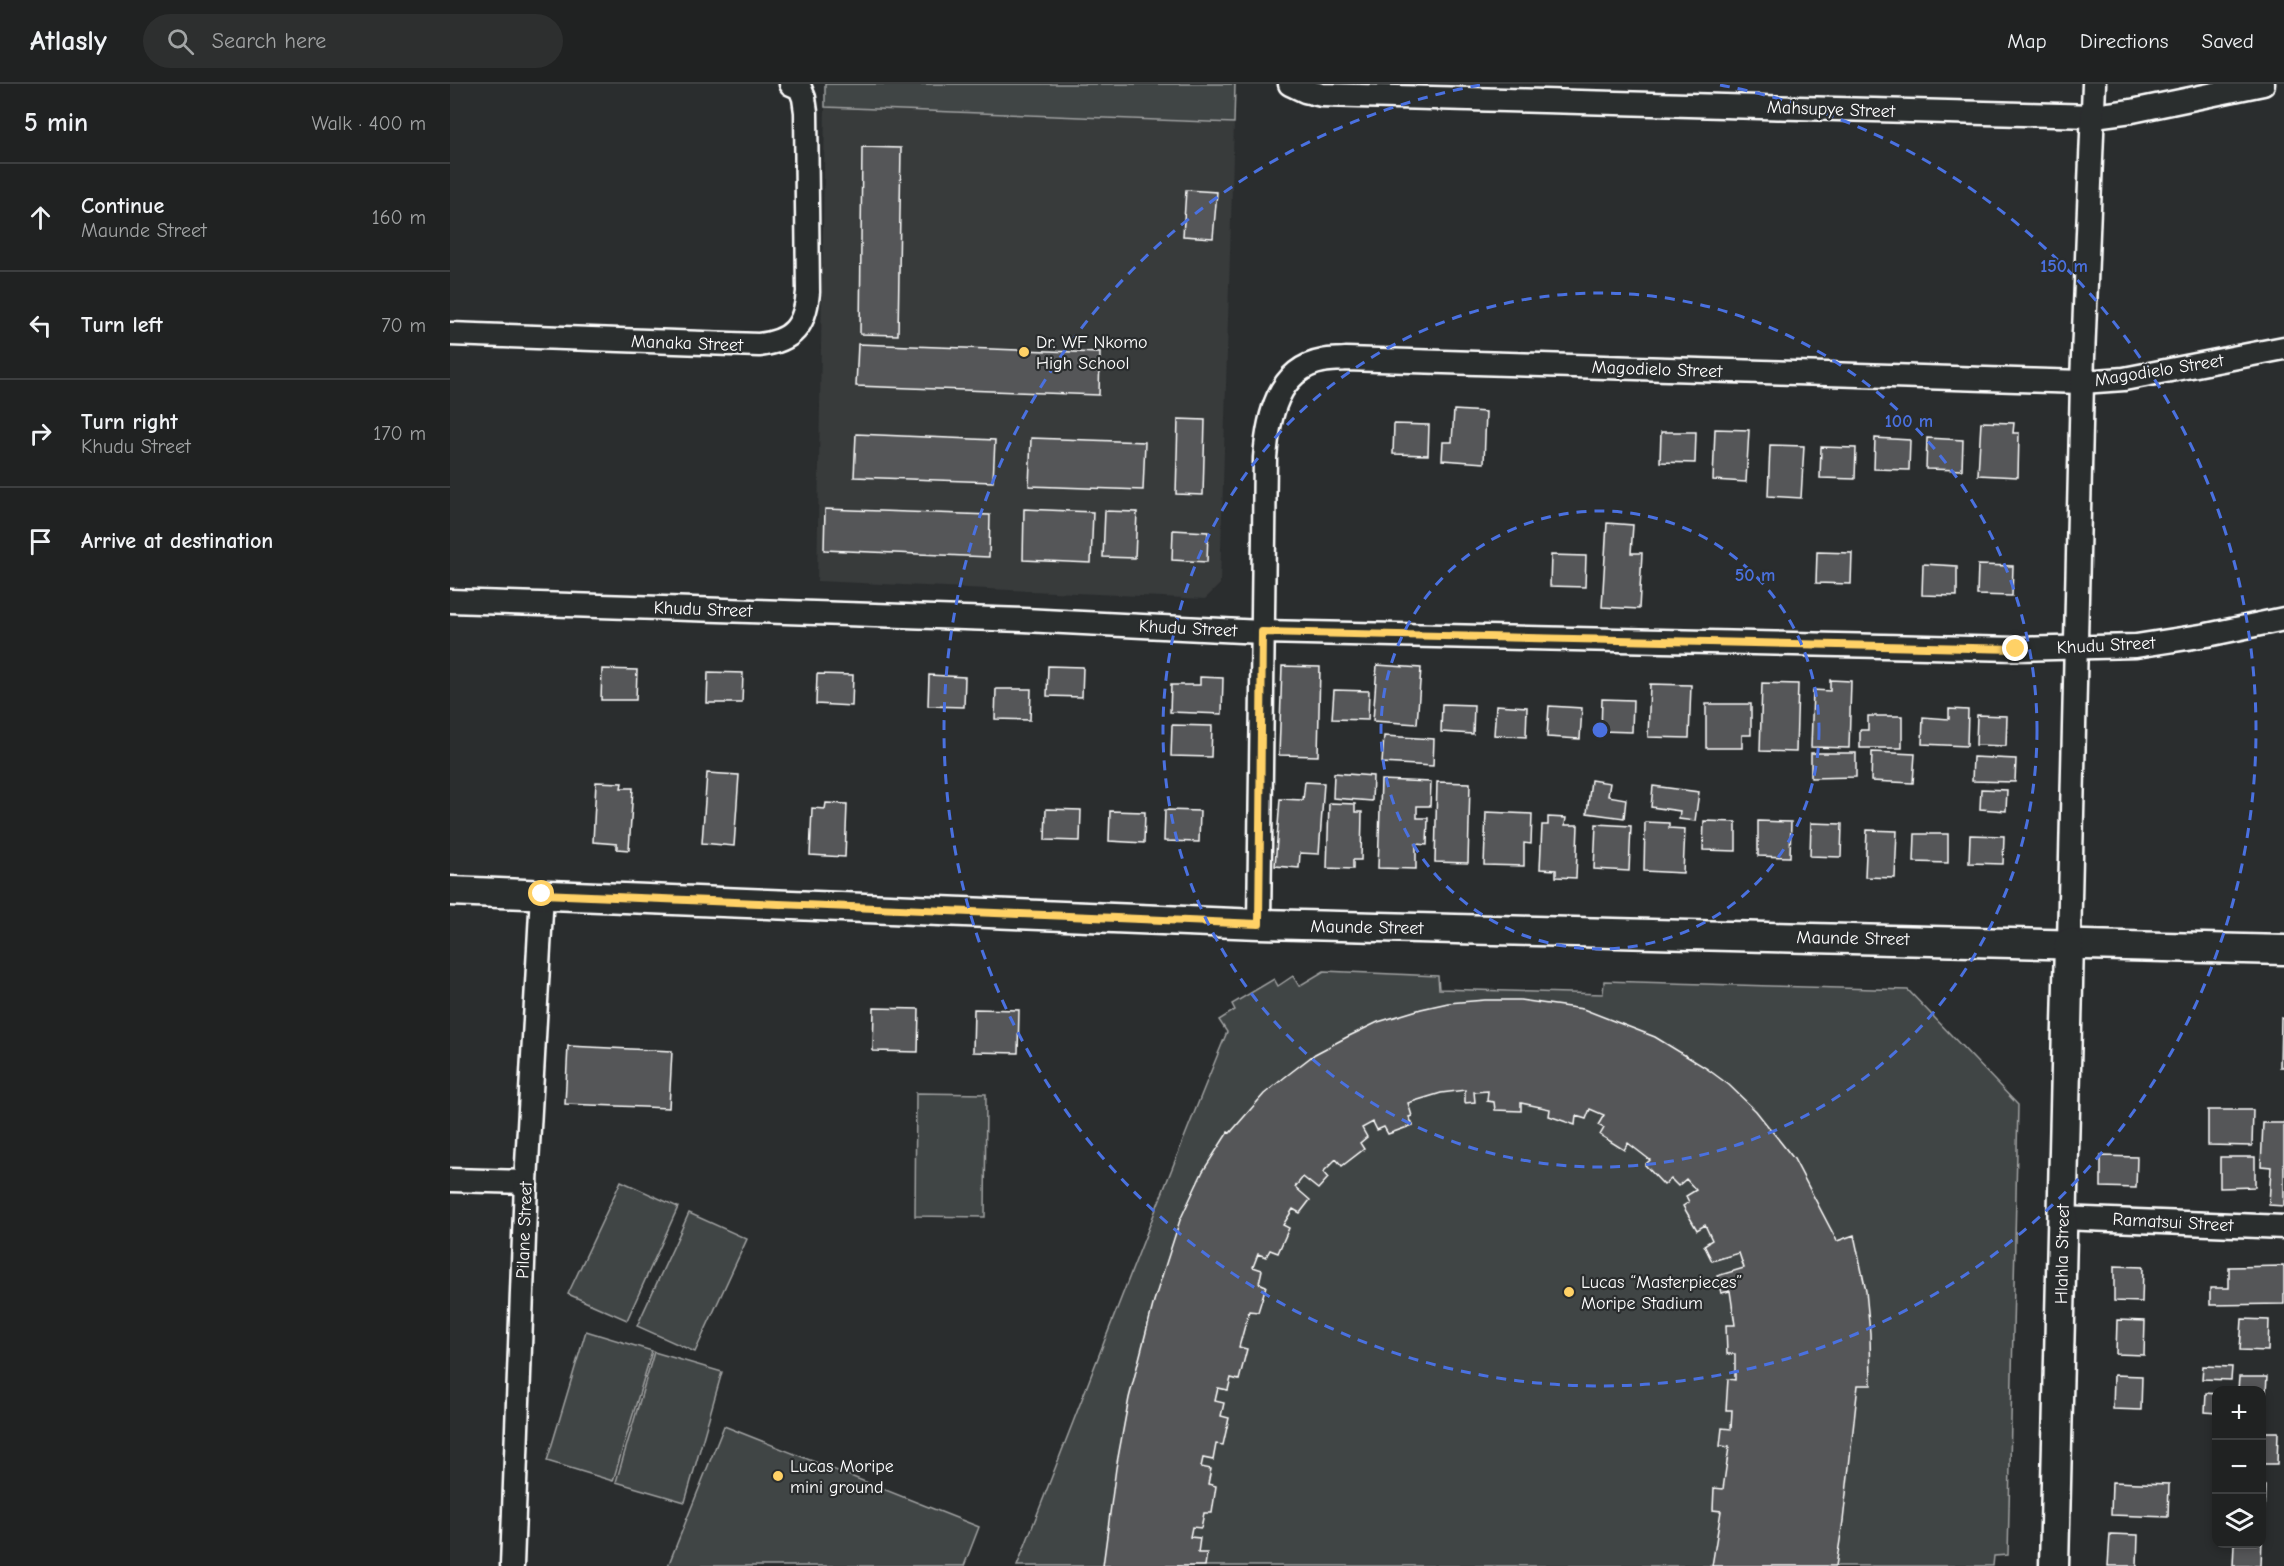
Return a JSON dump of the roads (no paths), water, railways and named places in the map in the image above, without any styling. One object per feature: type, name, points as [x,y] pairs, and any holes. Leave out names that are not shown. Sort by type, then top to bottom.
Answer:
[{"type":"street","name":"Manaka Street","points":[[450,334],[759,345],[774,343],[797,330],[807,304],[807,209],[804,98],[800,88],[791,84]]},
{"type":"street","name":"Mahsupye Street","points":[[1290,84],[1305,91],[1322,94],[2094,116],[2132,111],[2263,84]]},
{"type":"street","points":[[2070,943],[2082,382],[2094,84]]},
{"type":"street","name":"Magodielo Street","points":[[1259,924],[1265,458],[1273,407],[1285,384],[1300,370],[1321,361],[1358,359],[2082,382],[2124,379],[2284,348]]},
{"type":"street","name":"Khudu Street","points":[[450,601],[1024,620],[1262,632],[2076,648],[2136,646],[2284,620]]},
{"type":"street","name":"Maunde Street","points":[[450,891],[1259,924],[2284,950]]},
{"type":"street","name":"Pilane Street","points":[[512,1566],[526,1182],[542,894]]},
{"type":"street","name":"Hlahla Street","points":[[2054,1566],[2070,943]]},
{"type":"street","points":[[450,1179],[526,1182]]},
{"type":"street","name":"Ramatsui Street","points":[[2062,1218],[2284,1227]]},
{"type":"place","name":"Dr. WF Nkomo High School","points":[[1024,352]]},
{"type":"place","name":"Lucas “Masterpieces” Moripe Stadium","points":[[1569,1292]]},
{"type":"place","name":"Lucas Moripe mini ground","points":[[778,1476]]}]
